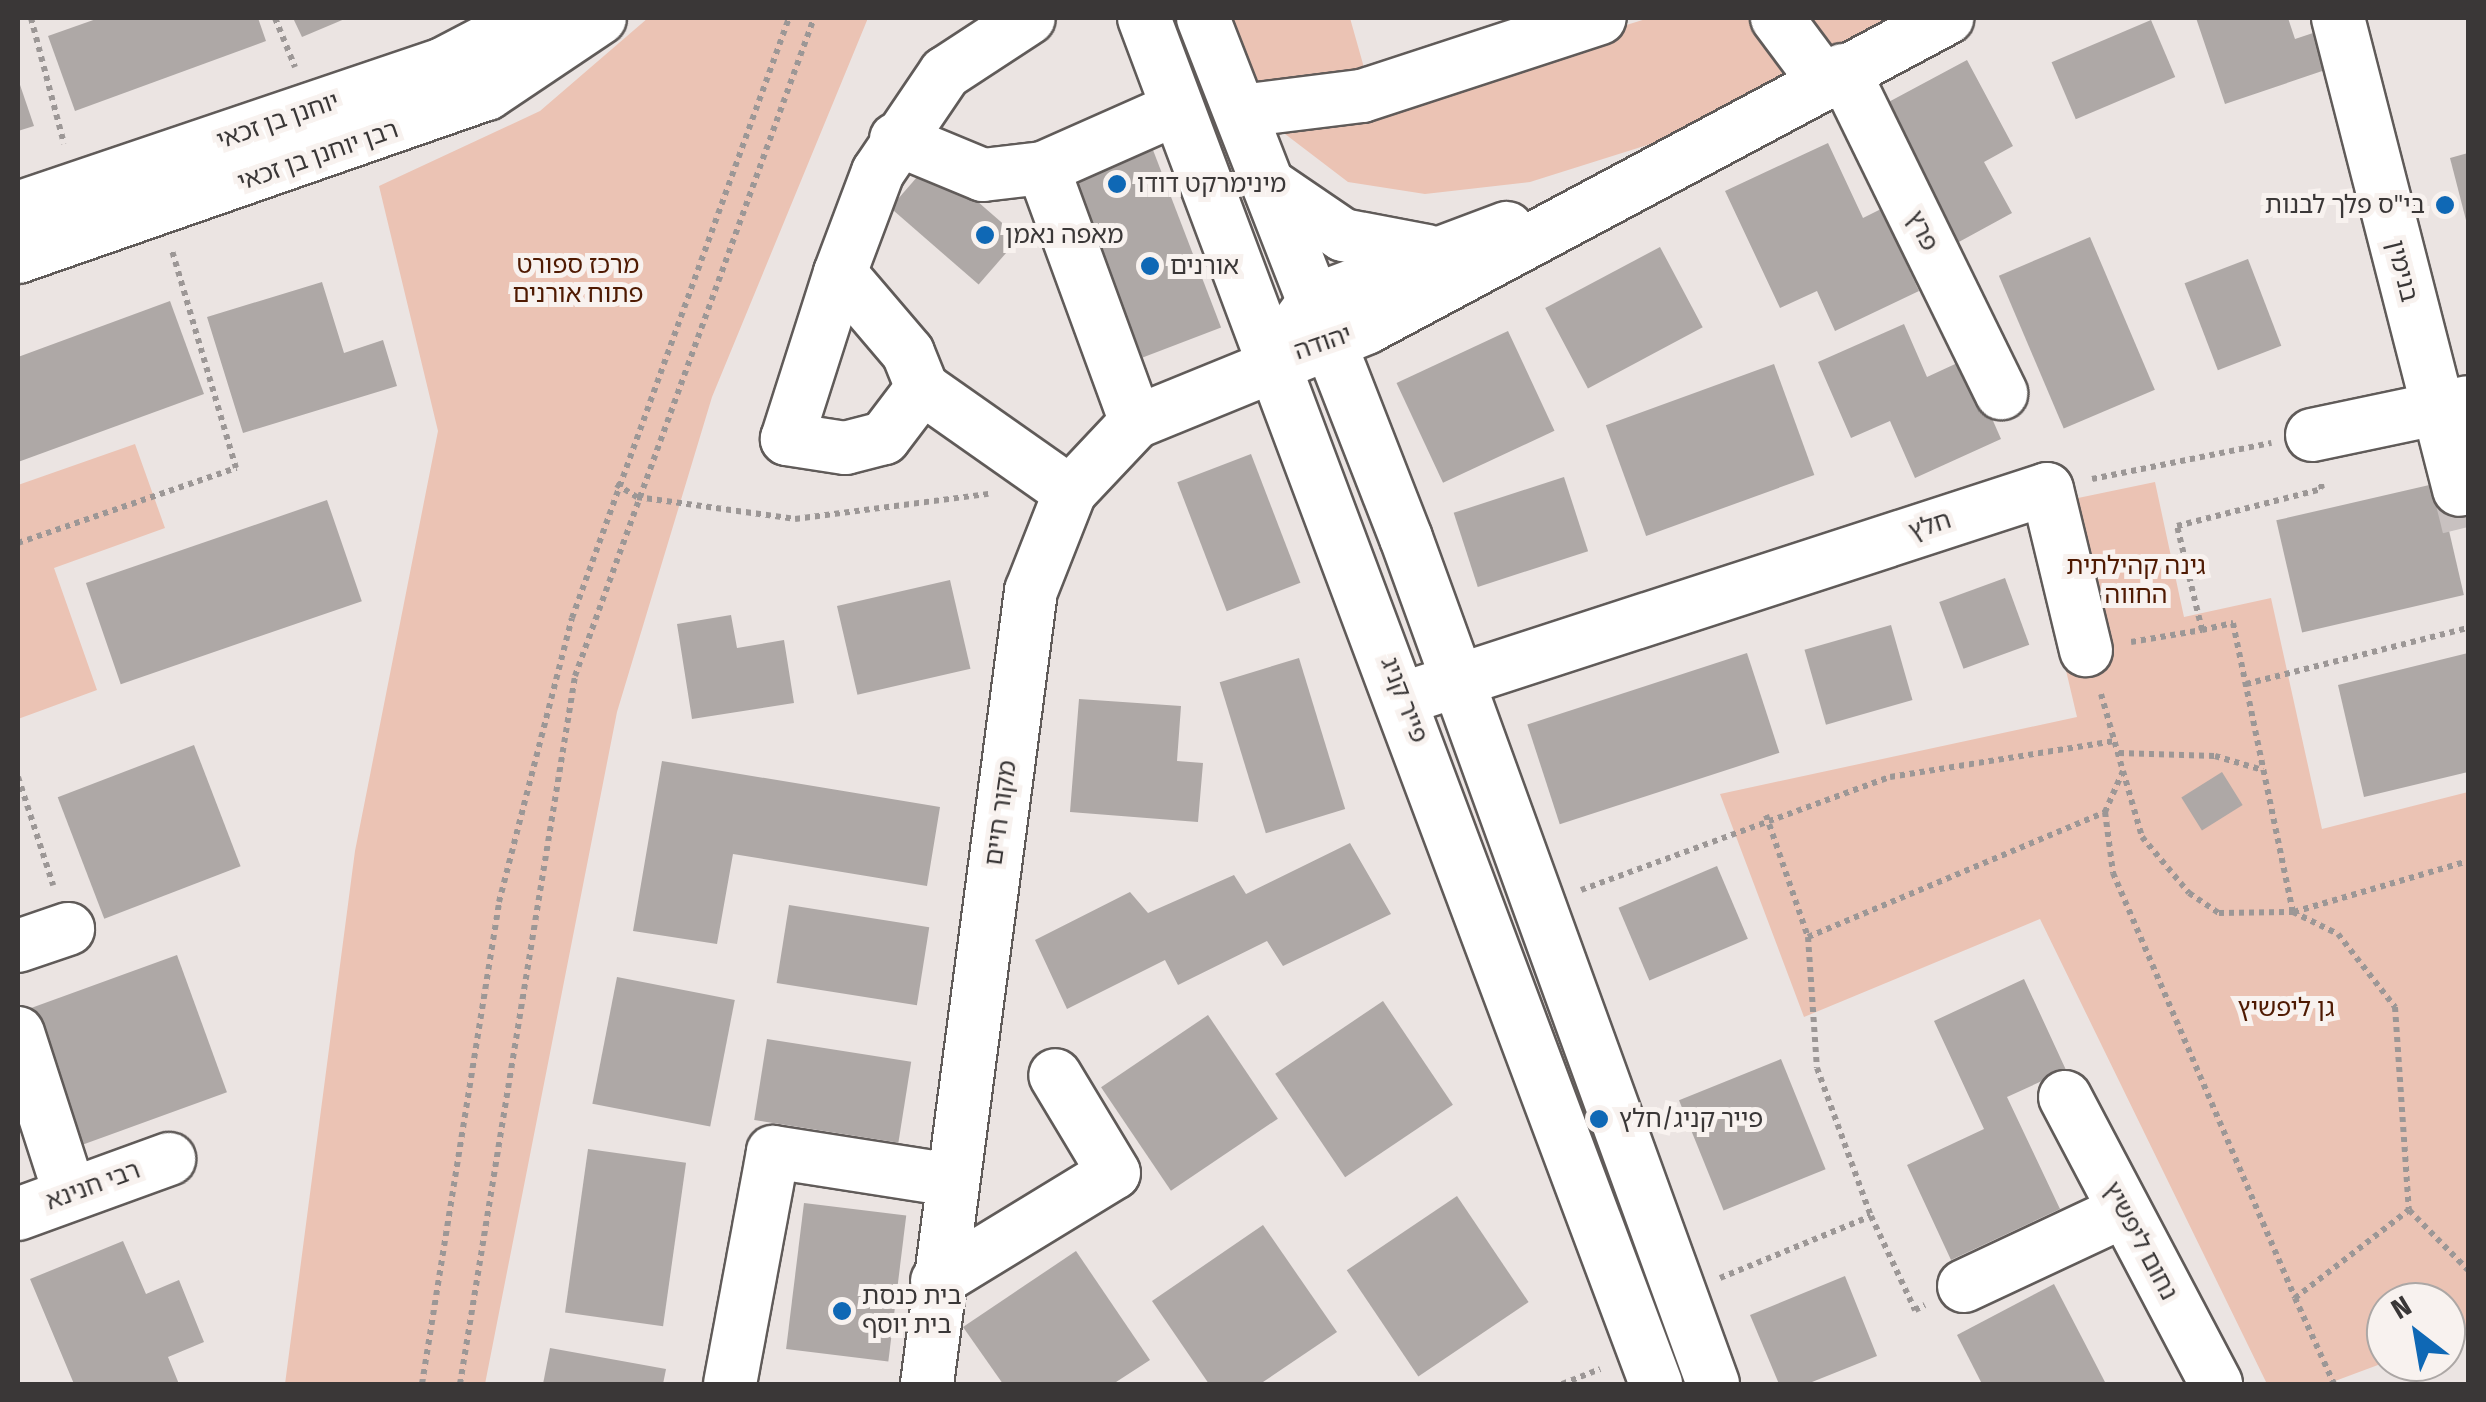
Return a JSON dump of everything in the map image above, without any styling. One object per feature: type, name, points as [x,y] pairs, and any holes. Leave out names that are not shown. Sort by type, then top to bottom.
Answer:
[{"type":"street","name":"יוחנן בן זכאי","points":[[18,208],[442,64],[531,18]]},
{"type":"street","name":"רבן יוחנן בן זכאי","points":[[18,257],[486,94],[600,18]]},
{"type":"street","points":[[922,388],[899,426],[867,446],[788,439],[840,273],[896,139],[944,73],[1029,18]]},
{"type":"street","name":"פייר קניג","points":[[1144,18],[1404,699],[1656,1384]]},
{"type":"street","name":"פייר קניג","points":[[1203,18],[1323,322],[1677,1295],[1713,1384]]},
{"type":"street","points":[[1242,111],[1362,96],[1600,18]]},
{"type":"street","name":"פרץ","points":[[1777,18],[1834,76],[2001,393]]},
{"type":"street","name":"יהודה","points":[[1323,322],[1573,216],[1947,18]]},
{"type":"street","name":"בנימין","points":[[2338,18],[2453,405],[2458,490]]},
{"type":"street","points":[[896,139],[983,175],[1043,168],[1176,109]]},
{"type":"street","points":[[1043,168],[1136,422]]},
{"type":"street","points":[[1271,186],[1342,236],[1430,252]]},
{"type":"street","name":"יהודה","points":[[1272,360],[1430,252],[1573,216]]},
{"type":"street","points":[[840,273],[908,353],[922,388],[1070,492]]},
{"type":"street","name":"מקור חיים","points":[[927,1384],[936,1281],[1031,591],[1070,492],[1136,422],[1272,360]]},
{"type":"street","points":[[2312,435],[2453,405]]},
{"type":"street","points":[[2047,489],[2086,650]]},
{"type":"street","name":"חלץ","points":[[1404,699],[2047,489]]},
{"type":"street","points":[[18,946],[68,930]]},
{"type":"street","points":[[18,1033],[70,1194]]},
{"type":"street","points":[[936,1281],[1114,1173],[1055,1075]]},
{"type":"street","name":"נחום ליפשיץ","points":[[2065,1098],[2216,1384]]},
{"type":"street","points":[[730,1384],[773,1152],[952,1180]]},
{"type":"street","name":"רבי חנינא","points":[[18,1214],[170,1160]]},
{"type":"street","points":[[1964,1286],[2124,1211]]},
{"type":"path","points":[[31,18],[76,188]]},
{"type":"path","points":[[422,1384],[499,902],[572,618],[616,484],[790,18]]},
{"type":"path","points":[[460,1384],[575,676],[814,18]]},
{"type":"path","points":[[18,543],[236,468],[160,209]]},
{"type":"path","points":[[2047,489],[2312,435],[2322,489],[2177,526],[2202,630]]},
{"type":"path","points":[[616,484],[637,497],[795,519],[930,495],[1070,492]]},
{"type":"path","points":[[2086,650],[2232,623],[2292,912]]},
{"type":"path","points":[[2246,684],[2468,628]]},
{"type":"path","points":[[1536,908],[1766,815],[1890,776],[2116,741],[2142,837],[2188,893],[2218,914],[2292,912],[2468,861]]},
{"type":"path","points":[[2119,753],[2215,756],[2263,770]]},
{"type":"path","points":[[2123,771],[2105,812],[2113,873],[2334,1384]]},
{"type":"path","points":[[18,777],[68,930]]},
{"type":"path","points":[[1808,937],[2105,812]]},
{"type":"path","points":[[1766,815],[1808,937],[1817,1068],[1871,1216],[1916,1310],[1964,1286]]},
{"type":"path","points":[[2292,912],[2338,934],[2394,1007],[2409,1210],[2468,1270]]},
{"type":"path","points":[[2295,1298],[2409,1210]]},
{"type":"path","points":[[1677,1295],[1871,1216]]},
{"type":"green space","name":"מרכז ספורט פתוח אורנים","points":[[648,18],[868,18],[712,397],[617,712],[485,1384],[285,1384],[355,851],[438,431],[379,186],[540,111]]},
{"type":"green space","points":[[1229,18],[1350,18],[1374,103],[1649,18],[1915,18],[1733,118],[1530,182],[1425,194],[1348,182],[1268,121]]},
{"type":"green space","points":[[135,444],[165,528],[54,568],[97,690],[18,719],[18,485]]},
{"type":"green space","name":"גן ליפשיץ","points":[[2155,482],[2184,617],[2271,598],[2322,829],[2468,792],[2468,1330],[2466,1282],[2366,1282],[2366,1369],[2327,1384],[2267,1384],[2040,919],[1804,1017],[1720,794],[2077,717],[2060,645],[2105,633],[2078,498]]},
{"type":"building","points":[[99,18],[258,18],[266,41],[75,111],[48,36]]},
{"type":"building","points":[[293,18],[347,18],[302,37]]},
{"type":"building","points":[[2196,18],[2288,18],[2295,39],[2325,29],[2337,66],[2225,104]]},
{"type":"building","points":[[2151,20],[2175,77],[2076,119],[2052,62]]},
{"type":"building","points":[[1967,60],[2013,146],[1984,162],[2012,213],[1946,249],[1883,105]]},
{"type":"building","points":[[18,79],[34,126],[18,131]]},
{"type":"building","points":[[1828,143],[1863,218],[1881,209],[1919,291],[1835,331],[1817,291],[1780,308],[1725,191]]},
{"type":"building","points":[[1153,150],[1221,327],[1143,357],[1075,180]]},
{"type":"building","points":[[2468,153],[2468,224],[2467,224],[2450,158]]},
{"type":"building","points":[[931,161],[1019,238],[979,285],[890,208]]},
{"type":"building","points":[[2090,237],[2155,390],[2064,428],[1999,276]]},
{"type":"building","points":[[1660,247],[1703,327],[1588,388],[1545,308]]},
{"type":"building","points":[[2248,259],[2281,346],[2218,370],[2185,283]]},
{"type":"building","points":[[322,282],[344,353],[383,340],[397,386],[243,433],[207,317]]},
{"type":"building","points":[[170,301],[204,394],[18,462],[18,357]]},
{"type":"building","points":[[1904,324],[1927,377],[1966,359],[2001,439],[1915,478],[1890,421],[1851,438],[1818,362]]},
{"type":"building","points":[[1508,331],[1554,431],[1443,483],[1397,383]]},
{"type":"building","points":[[1774,364],[1814,475],[1646,536],[1606,425]]},
{"type":"building","points":[[1251,454],[1300,583],[1227,611],[1177,482]]},
{"type":"building","points":[[1564,477],[1588,551],[1478,587],[1454,513]]},
{"type":"building","points":[[2438,483],[2464,595],[2302,632],[2276,520]]},
{"type":"building","points":[[327,500],[362,601],[121,684],[86,583]]},
{"type":"building","points":[[2005,578],[2029,645],[1964,669],[1939,602]]},
{"type":"building","points":[[950,580],[970,669],[857,695],[837,606]]},
{"type":"building","points":[[731,615],[737,648],[784,640],[794,703],[692,719],[677,624]]},
{"type":"building","points":[[1891,625],[1912,700],[1826,725],[1804,650]]},
{"type":"building","points":[[1747,653],[1779,753],[1560,824],[1527,724]]},
{"type":"building","points":[[2468,653],[2468,772],[2364,797],[2338,685]]},
{"type":"building","points":[[1299,658],[1345,809],[1266,833],[1220,682]]},
{"type":"building","points":[[1079,699],[1181,706],[1177,761],[1203,763],[1198,822],[1070,812]]},
{"type":"building","points":[[194,745],[241,866],[104,919],[58,797]]},
{"type":"building","points":[[662,761],[940,807],[927,886],[733,854],[717,944],[633,931]]},
{"type":"building","points":[[2222,772],[2243,805],[2202,831],[2181,797]]},
{"type":"building","points":[[1350,843],[1391,914],[1283,966],[1267,941],[1178,985],[1165,960],[1067,1009],[1035,940],[1130,892],[1148,913],[1234,875],[1246,894]]},
{"type":"building","points":[[1717,866],[1748,939],[1649,981],[1619,908]]},
{"type":"building","points":[[789,905],[929,927],[917,1005],[777,983]]},
{"type":"building","points":[[177,955],[227,1092],[73,1148],[23,1011]]},
{"type":"building","points":[[617,977],[735,1000],[710,1127],[592,1104]]},
{"type":"building","points":[[2024,979],[2066,1070],[2007,1097],[2060,1209],[1951,1260],[1907,1165],[1984,1129],[1934,1021]]},
{"type":"building","points":[[1383,1001],[1453,1105],[1345,1177],[1275,1074]]},
{"type":"building","points":[[1208,1015],[1278,1119],[1171,1191],[1101,1087]]},
{"type":"building","points":[[767,1039],[911,1062],[898,1143],[754,1120]]},
{"type":"building","points":[[1781,1059],[1826,1169],[1724,1211],[1679,1100]]},
{"type":"building","points":[[588,1149],[686,1163],[663,1326],[565,1312]]},
{"type":"building","points":[[1457,1196],[1529,1302],[1418,1376],[1347,1270]]},
{"type":"building","name":"בית כנסת בית יוסף","points":[[804,1203],[906,1216],[888,1361],[786,1349]]},
{"type":"building","points":[[1263,1225],[1337,1332],[1260,1384],[1209,1384],[1152,1301]]},
{"type":"building","points":[[123,1241],[146,1294],[179,1280],[204,1342],[168,1357],[179,1384],[74,1384],[30,1279]]},
{"type":"building","points":[[1076,1251],[1150,1360],[1113,1384],[1003,1384],[963,1327]]},
{"type":"building","points":[[1845,1276],[1877,1356],[1807,1384],[1779,1384],[1750,1315]]},
{"type":"building","points":[[2054,1284],[2106,1384],[1982,1384],[1957,1335]]},
{"type":"building","points":[[550,1348],[666,1369],[663,1384],[543,1384]]},
{"type":"tunnel","points":[[2459,490],[2468,527]]},
{"type":"place","name":"מינימרקט דודו","points":[[1117,184]]},
{"type":"place","name":"בי\"ס פלך לבנות","points":[[2445,205]]},
{"type":"place","name":"מאפה נאמן","points":[[985,235]]},
{"type":"place","name":"אורנים","points":[[1150,266]]},
{"type":"place","name":"פייר קניג/חלץ","points":[[1599,1119]]},
{"type":"place","name":"בית כנסת בית יוסף","points":[[842,1311]]},
{"type":"park label","name":"גינה קהילתית החווה","points":[[2136,582]]}]
